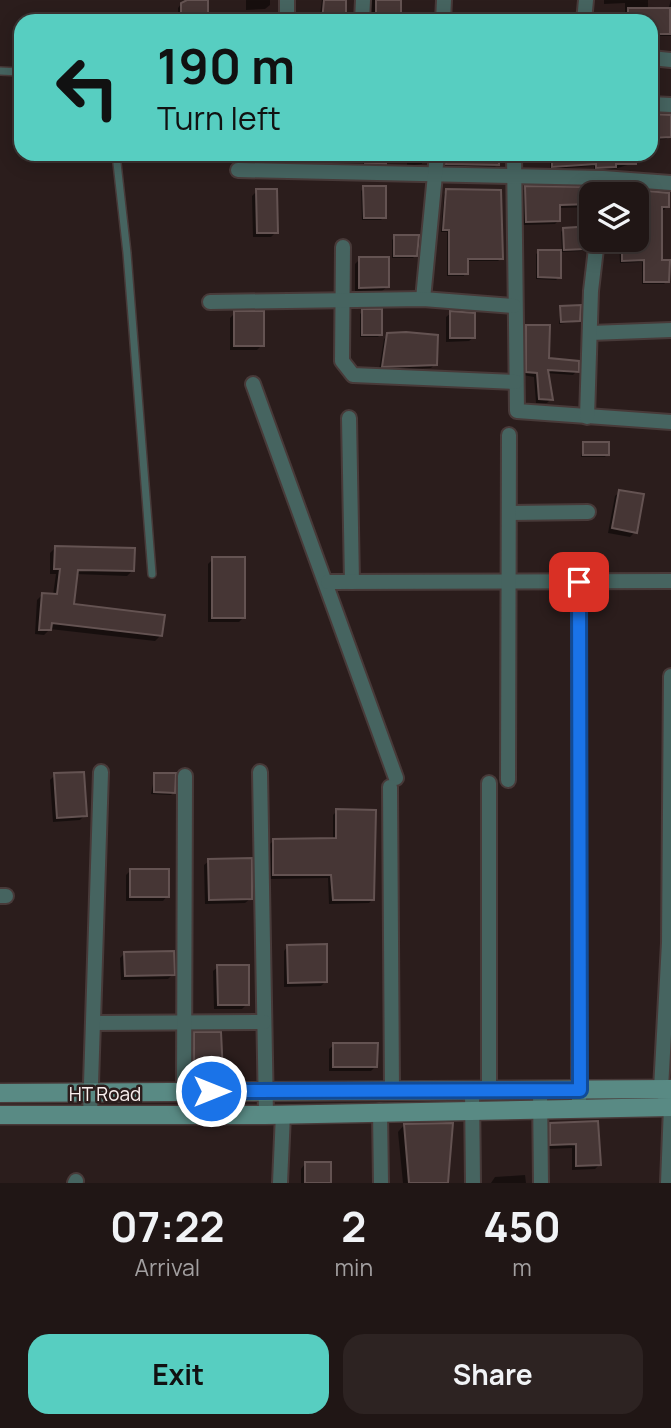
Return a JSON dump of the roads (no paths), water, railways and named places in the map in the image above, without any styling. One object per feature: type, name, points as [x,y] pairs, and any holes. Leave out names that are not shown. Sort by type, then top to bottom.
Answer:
[{"type":"street","points":[[423,299],[437,161]]},
{"type":"street","points":[[514,161],[517,411],[671,422]]},
{"type":"street","points":[[238,170],[603,178],[671,183]]},
{"type":"street","points":[[603,178],[603,182]]},
{"type":"street","points":[[343,247],[342,361],[353,374],[516,382]]},
{"type":"street","points":[[587,417],[596,252]]},
{"type":"street","points":[[210,302],[423,299],[514,306]]},
{"type":"street","points":[[590,332],[671,330]]},
{"type":"street","points":[[253,384],[328,582],[393,782],[392,1090]]},
{"type":"street","points":[[349,418],[352,582]]},
{"type":"street","points":[[508,780],[509,435]]},
{"type":"street","points":[[509,513],[588,512]]},
{"type":"street","points":[[328,582],[671,581]]},
{"type":"street","points":[[579,582],[579,1098]]},
{"type":"street","points":[[668,1183],[671,1107],[666,1089],[670,943],[671,676]]},
{"type":"street","points":[[90,1115],[93,1093],[101,772]]},
{"type":"street","points":[[260,772],[265,1091],[274,1114],[280,1183]]},
{"type":"street","points":[[184,1091],[185,776]]},
{"type":"street","points":[[474,1183],[472,1109],[481,1090],[489,783]]},
{"type":"street","points":[[94,1023],[264,1022]]},
{"type":"street","name":"HT Road","points":[[0,1115],[274,1114],[472,1109],[540,1099],[666,1089]]},
{"type":"street","name":"HT Road","points":[[0,1093],[481,1090],[540,1099]]},
{"type":"street","name":"HT Road","points":[[579,1098],[671,1107]]},
{"type":"street","points":[[540,1099],[541,1183]]},
{"type":"street","points":[[380,1111],[381,1183]]},
{"type":"lane","points":[[117,161],[127,253],[152,574]]}]
